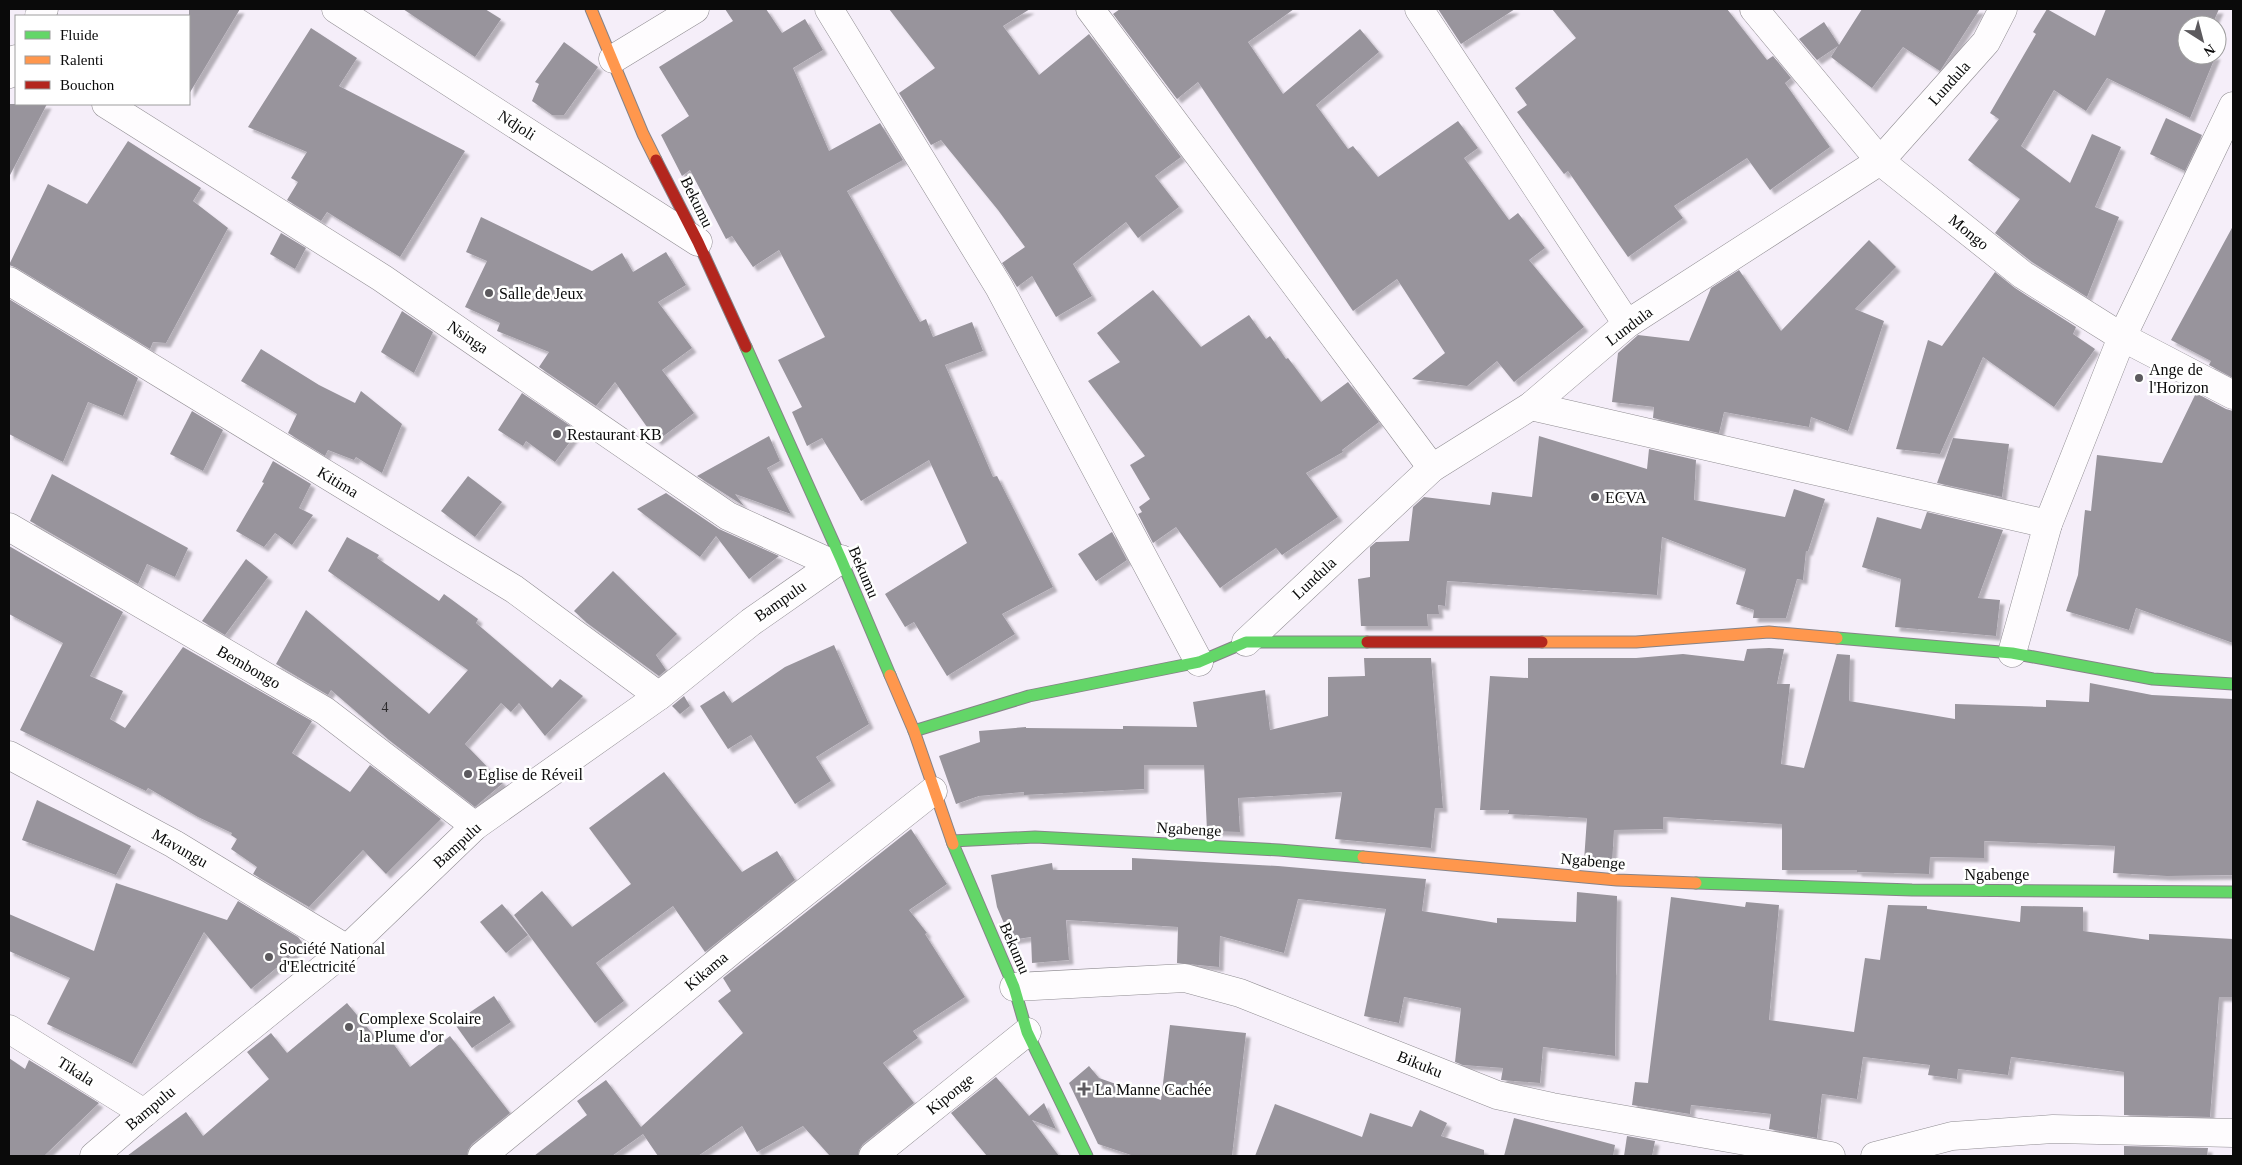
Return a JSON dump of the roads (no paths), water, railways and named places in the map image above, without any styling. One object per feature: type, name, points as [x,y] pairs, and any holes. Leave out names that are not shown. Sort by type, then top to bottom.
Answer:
[{"type":"street","name":"Ndjoli","points":[[336,9],[698,242]]},
{"type":"street","name":"Bekumu","points":[[591,9],[614,59],[643,134],[698,242],[837,562],[914,731],[952,841],[1014,987],[1027,1032],[1087,1156]]},
{"type":"street","points":[[614,59],[695,9]]},
{"type":"street","points":[[829,9],[999,287],[1199,662]]},
{"type":"street","points":[[1090,9],[1432,468]]},
{"type":"street","points":[[1419,9],[1627,324]]},
{"type":"street","name":"Mongo","points":[[1754,9],[1880,161],[2023,275],[2122,337],[2233,395]]},
{"type":"street","name":"Lundula","points":[[1246,642],[1432,468],[1532,406],[1627,324],[1880,161],[1986,42],[2004,9]]},
{"type":"street","points":[[9,74],[15,61]]},
{"type":"street","name":"Nsinga","points":[[108,105],[382,278],[728,516],[837,562]]},
{"type":"street","points":[[2012,653],[2048,524],[2122,337],[2233,106]]},
{"type":"street","name":"Kitima","points":[[9,281],[514,590],[659,696]]},
{"type":"street","points":[[1532,406],[2048,524]]},
{"type":"street","name":"Bembongo","points":[[9,527],[325,711],[475,826]]},
{"type":"street","name":"Bampulu","points":[[94,1156],[144,1113],[347,949],[475,826],[659,696],[751,622],[837,562]]},
{"type":"street","points":[[914,731],[1029,696],[1199,662],[1246,642],[1636,642],[1769,632],[2012,653],[2153,679],[2233,684]]},
{"type":"street","name":"Mavungu","points":[[9,755],[174,844],[347,949]]},
{"type":"street","name":"Kikama","points":[[482,1156],[731,951],[934,791]]},
{"type":"street","name":"Ngabenge","points":[[952,841],[1035,837],[1279,850],[1616,880],[1912,890],[2233,892]]},
{"type":"street","name":"Bikuku","points":[[1014,987],[1185,978],[1240,992],[1497,1095],[1552,1107],[1831,1156]]},
{"type":"street","name":"Tikala","points":[[9,1029],[144,1113]]},
{"type":"street","name":"Kiponge","points":[[873,1156],[1027,1032]]},
{"type":"street","points":[[1875,1156],[1952,1136],[2053,1128],[2233,1133]]},
{"type":"place","name":"Salle de Jeux","points":[[489,293]]},
{"type":"place","name":"Ange de l'Horizon","points":[[2139,378]]},
{"type":"place","name":"Restaurant KB","points":[[557,434]]},
{"type":"place","name":"ECVA","points":[[1595,497]]},
{"type":"place","name":"Eglise de Réveil","points":[[468,774]]},
{"type":"place","name":"Société National d'Electricité","points":[[269,957]]},
{"type":"place","name":"Complexe Scolaire la Plume d'or","points":[[349,1027]]},
{"type":"place","name":"La Manne Cachée","points":[[1084,1089]]}]
